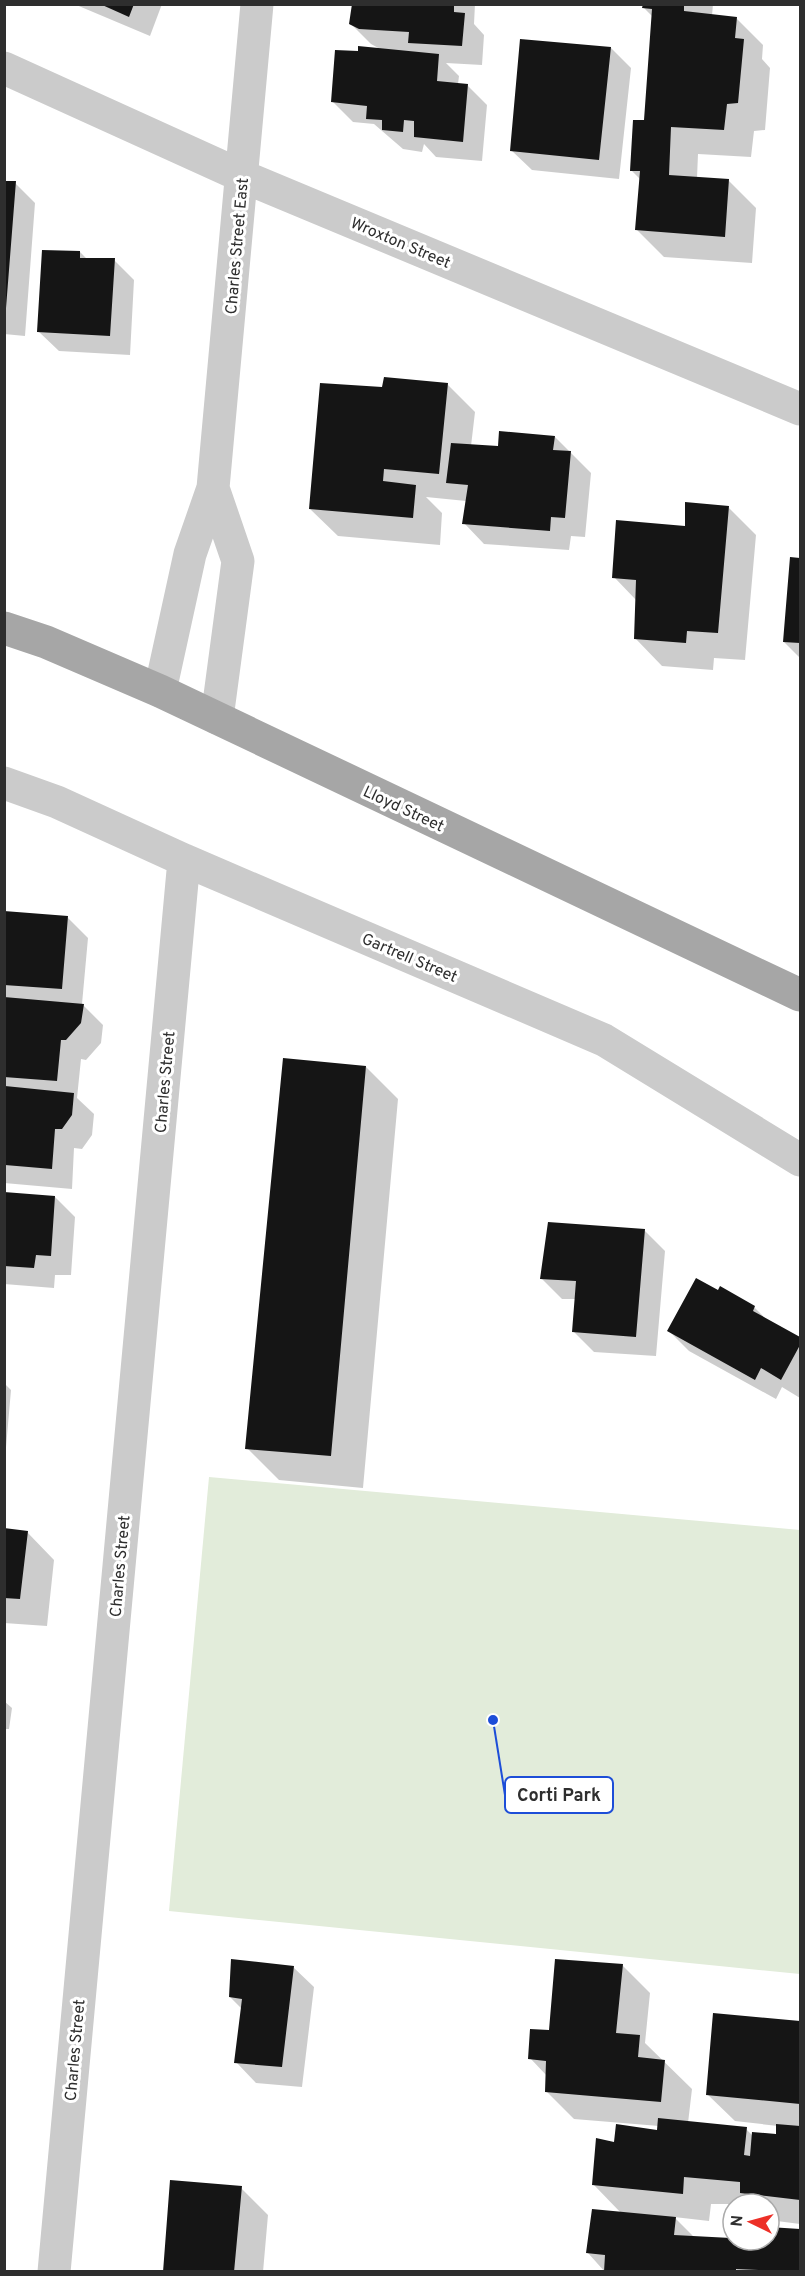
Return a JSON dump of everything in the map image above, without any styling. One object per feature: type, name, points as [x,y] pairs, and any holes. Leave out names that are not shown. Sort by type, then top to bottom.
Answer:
[{"type":"main road","name":"Lloyd Street","points":[[4,628],[46,642],[160,691],[801,995]]},
{"type":"street","name":"Charles Street East","points":[[160,691],[190,554],[213,488],[257,4]]},
{"type":"street","name":"Wroxton Street","points":[[4,68],[242,176],[801,410]]},
{"type":"street","name":"Charles Street East","points":[[213,488],[238,561],[217,718]]},
{"type":"street","name":"Gartrell Street","points":[[4,783],[57,802],[184,860],[604,1040],[801,1160]]},
{"type":"street","name":"Charles Street","points":[[54,2271],[184,860]]},
{"type":"green space","points":[[209,1477],[800,1530],[800,1974],[169,1911]]},
{"type":"building","points":[[100,4],[134,4],[129,17]]},
{"type":"building","points":[[352,4],[454,4],[454,12],[465,13],[462,46],[408,43],[409,32],[359,29],[349,24]]},
{"type":"building","points":[[643,4],[684,4],[684,11],[737,17],[735,38],[744,39],[738,103],[727,104],[724,130],[671,127],[669,175],[729,179],[725,237],[635,230],[640,171],[630,171],[633,120],[644,120],[652,9],[642,8]]},
{"type":"building","points":[[520,39],[611,47],[599,160],[510,151]]},
{"type":"building","points":[[358,46],[439,54],[437,81],[468,84],[463,142],[414,137],[414,121],[404,120],[403,132],[382,130],[382,120],[366,119],[367,106],[331,102],[335,50],[358,51]]},
{"type":"building","points":[[4,181],[16,181],[6,308],[4,308]]},
{"type":"building","points":[[42,250],[80,251],[80,258],[115,258],[110,336],[37,332]]},
{"type":"building","points":[[384,377],[448,383],[439,474],[384,469],[383,481],[416,485],[413,518],[309,509],[320,383],[382,387]]},
{"type":"building","points":[[499,431],[555,436],[553,450],[571,451],[565,518],[551,517],[550,531],[462,524],[468,485],[446,483],[451,443],[498,446]]},
{"type":"building","points":[[685,502],[729,506],[718,633],[687,631],[686,643],[634,639],[636,580],[612,578],[616,520],[685,526]]},
{"type":"building","points":[[790,557],[800,558],[800,643],[783,642]]},
{"type":"building","points":[[4,911],[68,916],[62,989],[4,985]]},
{"type":"building","points":[[4,997],[84,1004],[81,1023],[66,1040],[61,1040],[57,1081],[4,1077]]},
{"type":"building","points":[[283,1058],[366,1066],[331,1456],[245,1449]]},
{"type":"building","points":[[5,1086],[74,1093],[72,1115],[62,1129],[55,1129],[52,1169],[5,1165]]},
{"type":"building","points":[[4,1192],[55,1196],[51,1256],[36,1255],[34,1268],[4,1266]]},
{"type":"building","points":[[548,1222],[645,1229],[636,1337],[572,1332],[576,1281],[540,1279]]},
{"type":"building","points":[[696,1278],[718,1290],[720,1286],[755,1306],[753,1311],[800,1337],[800,1345],[781,1380],[761,1368],[755,1380],[667,1331]]},
{"type":"building","points":[[4,1528],[28,1531],[20,1599],[4,1598]]},
{"type":"building","points":[[231,1959],[294,1966],[282,2067],[234,2063],[242,1999],[229,1997]]},
{"type":"building","points":[[555,1959],[623,1964],[616,2033],[640,2035],[638,2057],[665,2060],[661,2102],[545,2092],[546,2061],[528,2059],[530,2029],[549,2030]]},
{"type":"building","points":[[713,2013],[800,2021],[800,2104],[706,2095]]},
{"type":"building","points":[[658,2118],[747,2127],[744,2155],[750,2156],[752,2132],[776,2134],[776,2124],[800,2126],[800,2200],[781,2198],[781,2192],[740,2192],[740,2182],[684,2177],[683,2194],[592,2185],[596,2138],[614,2142],[616,2124],[657,2130]]},
{"type":"building","points":[[170,2180],[242,2186],[234,2272],[163,2272]]},
{"type":"building","points":[[592,2209],[676,2217],[674,2235],[721,2237],[721,2252],[781,2252],[781,2228],[800,2229],[800,2272],[736,2269],[736,2272],[604,2272],[605,2255],[586,2253]]},
{"type":"place","name":"Corti Park","points":[[493,1720]]}]
